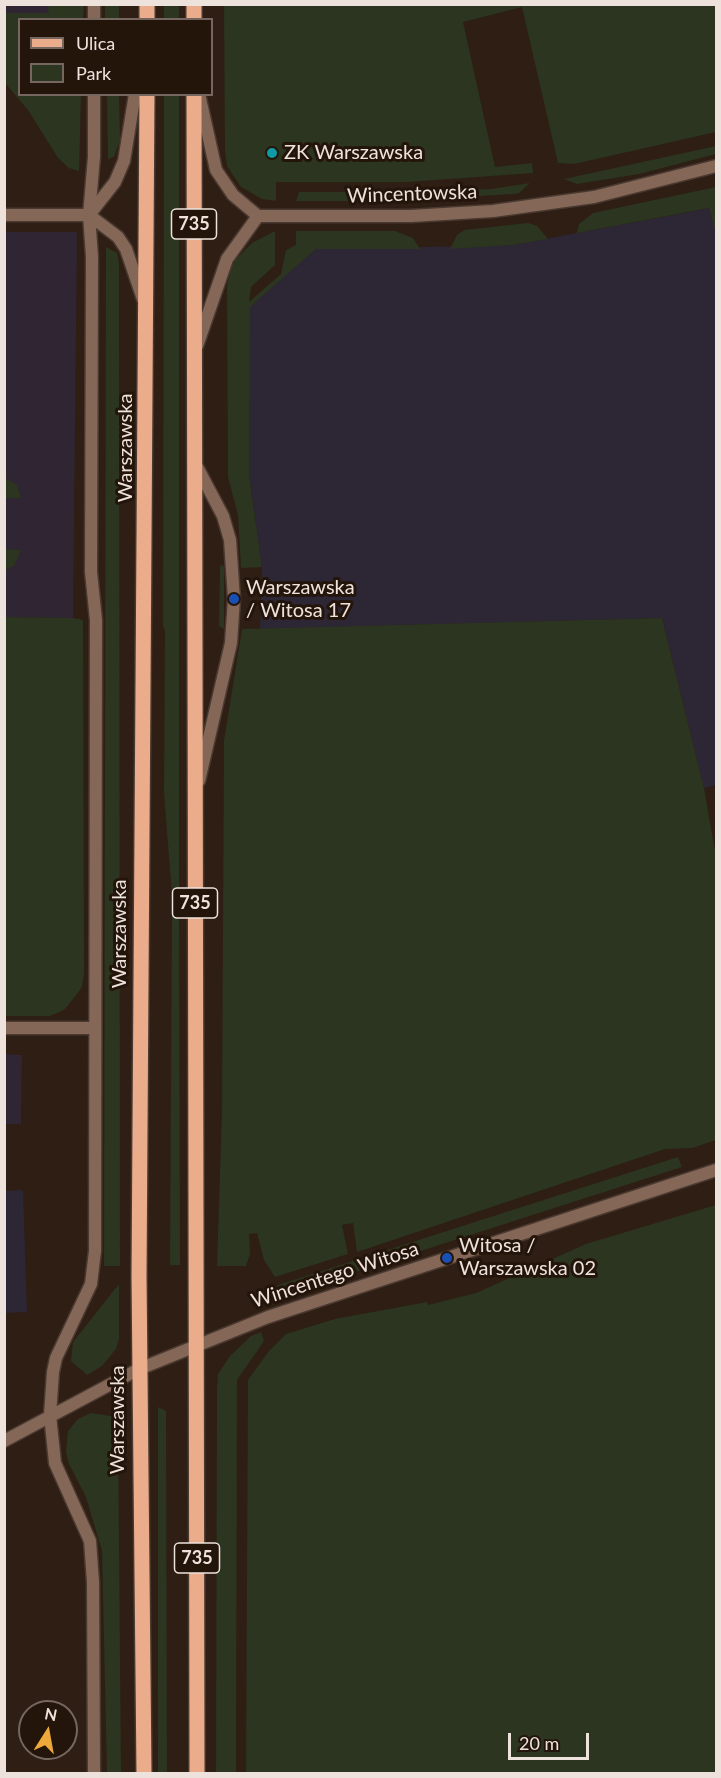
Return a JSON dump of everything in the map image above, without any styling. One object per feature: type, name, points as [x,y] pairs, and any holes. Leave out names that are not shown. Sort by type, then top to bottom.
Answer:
[{"type":"main road","name":"Warszawska","points":[[144,1773],[139,1369],[148,312],[147,96]]},
{"type":"main road","name":"735","points":[[194,96],[197,1773]]},
{"type":"street","name":"Warszawska","points":[[94,96],[94,157],[88,215],[92,257],[91,572],[96,620],[93,1274],[56,1358],[52,1372],[50,1415],[55,1463],[90,1541],[93,1582],[94,1773]]},
{"type":"street","points":[[88,215],[115,182],[124,161],[135,96]]},
{"type":"street","points":[[195,354],[227,259],[258,216],[233,195],[216,170],[199,96]]},
{"type":"street","name":"Wincentowska","points":[[258,216],[411,216],[493,211],[594,197],[717,166]]},
{"type":"street","points":[[4,214],[88,215],[106,226],[126,249],[148,312]]},
{"type":"street","points":[[194,462],[223,516],[230,540],[234,599],[231,643],[194,800]]},
{"type":"street","points":[[4,1028],[93,1028]]},
{"type":"street","name":"Wincentego Witosa","points":[[4,1441],[139,1369],[196,1343],[268,1317],[717,1170]]},
{"type":"shaded area","points":[[5,5],[49,5],[49,13],[5,13]]},
{"type":"shaded area","points":[[710,208],[716,235],[716,785],[704,788],[662,618],[260,629],[262,567],[249,475],[249,307],[316,249],[513,245]]},
{"type":"shaded area","points":[[5,232],[77,232],[73,618],[5,617]]},
{"type":"shaded area","points":[[5,1054],[22,1055],[21,1124],[5,1124]]},
{"type":"shaded area","points":[[23,1190],[27,1312],[5,1313],[5,1191]]},
{"type":"green space","points":[[49,5],[84,5],[83,18],[18,18],[18,96],[81,96],[79,171],[69,168],[58,158],[28,110],[5,83],[5,13],[48,13]]},
{"type":"green space","points":[[105,5],[119,5],[119,18],[105,18]]},
{"type":"green space","points":[[164,5],[179,5],[179,18],[164,18]]},
{"type":"green space","points":[[224,5],[716,5],[716,132],[574,164],[558,163],[522,7],[463,22],[495,167],[532,163],[533,173],[407,182],[276,182],[276,201],[262,199],[241,187],[227,166]]},
{"type":"green space","points":[[107,96],[119,96],[120,140],[114,157],[108,159]]},
{"type":"green space","points":[[164,96],[179,96],[180,1265],[170,1265],[172,895],[164,793],[165,631],[163,625]]},
{"type":"green space","points":[[716,146],[716,154],[639,174],[577,184],[564,179]]},
{"type":"green space","points":[[530,183],[519,193],[513,194],[402,201],[296,201],[299,192],[491,189]]},
{"type":"green space","points":[[716,187],[716,235],[709,208],[577,233],[579,224],[593,213]]},
{"type":"green space","points":[[528,223],[537,226],[548,239],[513,245],[450,249],[457,235],[464,230]]},
{"type":"green space","points":[[275,231],[275,265],[251,287],[249,302],[281,274],[286,250],[296,245],[296,231],[395,231],[413,238],[420,249],[316,249],[250,307],[249,475],[262,567],[241,568],[238,515],[228,477],[227,287],[230,271],[236,259],[252,243]]},
{"type":"green space","points":[[106,247],[117,253],[119,263],[120,1266],[104,1266]]},
{"type":"green space","points":[[5,478],[17,485],[21,498],[5,498]]},
{"type":"green space","points":[[5,549],[21,550],[14,566],[5,570]]},
{"type":"green space","points":[[220,565],[224,566],[224,629],[219,626]]},
{"type":"green space","points":[[5,617],[83,620],[84,973],[82,987],[73,999],[64,1010],[50,1016],[5,1016]]},
{"type":"green space","points":[[662,618],[704,788],[716,857],[716,1140],[692,1148],[665,1149],[357,1252],[353,1223],[342,1225],[348,1254],[275,1277],[264,1260],[257,1233],[249,1234],[250,1254],[246,1266],[217,1266],[222,1111],[224,741],[242,629]]},
{"type":"green space","points":[[678,1157],[682,1167],[271,1299],[273,1289],[278,1285]]},
{"type":"green space","points":[[716,1205],[716,1773],[246,1773],[248,1380],[269,1351],[286,1334],[335,1319],[427,1302],[428,1305],[476,1293],[586,1244]]},
{"type":"green space","points":[[119,1284],[119,1339],[116,1349],[102,1366],[87,1375],[71,1361],[73,1342]]},
{"type":"green space","points":[[261,1332],[264,1341],[237,1380],[236,1773],[216,1773],[218,1374],[230,1356],[251,1336]]},
{"type":"green space","points":[[158,1407],[166,1411],[167,1774],[158,1773]]},
{"type":"green space","points":[[91,1413],[111,1416],[118,1427],[121,1773],[107,1773],[102,1551],[86,1497],[69,1464],[66,1452],[68,1431],[78,1419]]},
{"type":"place","name":"ZK Warszawska","points":[[272,153]]},
{"type":"place","name":"Warszawska / Witosa 17","points":[[234,599]]},
{"type":"place","name":"Witosa / Warszawska 02","points":[[447,1258]]}]
